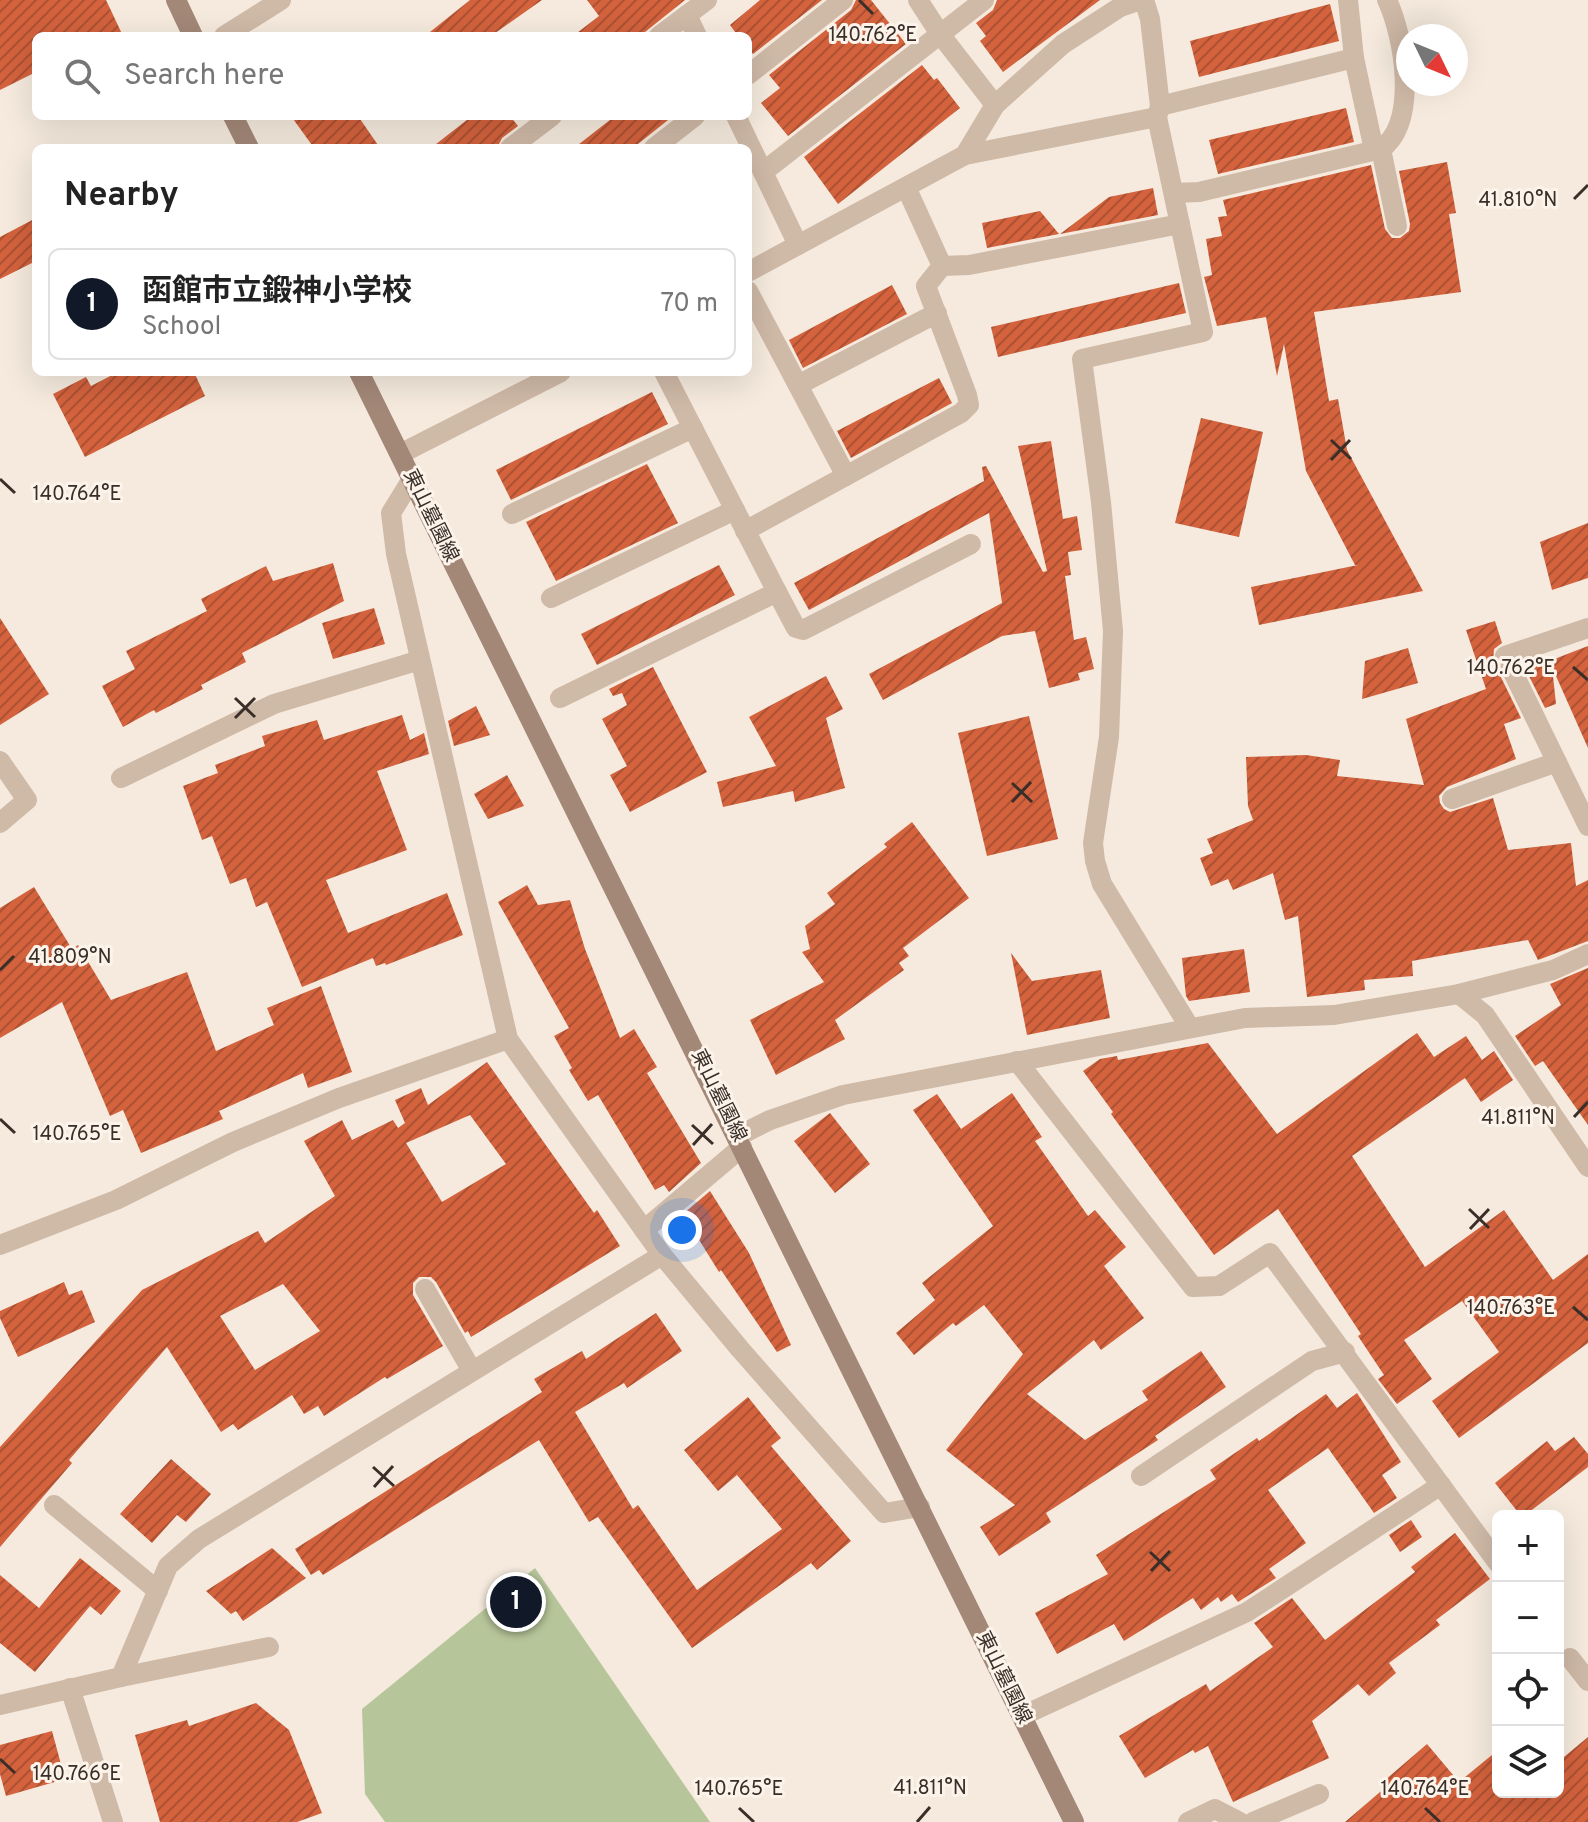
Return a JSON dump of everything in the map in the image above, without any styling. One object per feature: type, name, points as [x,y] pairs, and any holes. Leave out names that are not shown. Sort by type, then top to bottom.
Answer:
[{"type":"street","points":[[176,0],[191,32]]},
{"type":"street","points":[[230,32],[281,0]]},
{"type":"street","points":[[664,32],[707,0]]},
{"type":"street","points":[[752,72],[843,0]]},
{"type":"street","points":[[918,0],[995,105]]},
{"type":"street","points":[[763,172],[984,0]]},
{"type":"street","points":[[965,155],[995,105],[1063,44],[1120,7],[1142,0],[1150,19],[1159,112],[1203,332],[1082,359],[1101,502],[1113,631],[1109,737],[1093,843],[1102,884],[1190,1028]]},
{"type":"street","points":[[1348,0],[1354,58],[1397,226]]},
{"type":"street","points":[[1174,193],[1199,192],[1378,149],[1393,140],[1402,115],[1403,54],[1396,19],[1387,0]]},
{"type":"street","points":[[687,15],[695,32]]},
{"type":"street","points":[[752,270],[965,155],[1159,112],[1354,58]]},
{"type":"street","points":[[235,120],[247,144]]},
{"type":"street","points":[[515,144],[547,120]]},
{"type":"street","points":[[659,144],[690,120]]},
{"type":"street","points":[[738,120],[750,144]]},
{"type":"street","points":[[752,149],[798,245]]},
{"type":"street","points":[[906,187],[942,266]]},
{"type":"street","points":[[745,531],[961,413],[969,405],[926,286],[942,266],[969,265],[1180,224]]},
{"type":"street","points":[[752,299],[846,476]]},
{"type":"street","points":[[798,385],[937,313]]},
{"type":"street","name":"東山墓園線","points":[[361,376],[1074,1822]]},
{"type":"street","points":[[400,454],[553,376]]},
{"type":"street","points":[[666,376],[796,628],[803,630],[971,544]]},
{"type":"street","points":[[512,514],[693,428]]},
{"type":"street","points":[[412,479],[391,513],[396,554],[508,1039],[662,1255],[810,1431],[884,1513],[920,1507]]},
{"type":"street","points":[[551,598],[735,510]]},
{"type":"street","points":[[560,698],[777,592]]},
{"type":"street","points":[[1588,628],[1505,656],[1588,826]]},
{"type":"street","points":[[121,778],[274,704],[420,660]]},
{"type":"street","points":[[0,761],[27,800],[0,823]]},
{"type":"street","points":[[1452,799],[1557,762]]},
{"type":"street","points":[[644,1230],[740,1142],[770,1120],[843,1095],[1245,1018],[1334,1015],[1459,994],[1553,970],[1588,954]]},
{"type":"street","points":[[1459,994],[1485,1015],[1588,1167]]},
{"type":"street","points":[[0,1245],[116,1200],[233,1142],[339,1098],[508,1039]]},
{"type":"street","points":[[1017,1061],[1193,1287],[1219,1286],[1270,1253],[1492,1555]]},
{"type":"street","points":[[121,1677],[168,1566],[199,1539],[662,1255]]},
{"type":"street","points":[[425,1289],[472,1371]]},
{"type":"street","points":[[1141,1476],[1312,1361],[1345,1352]]},
{"type":"street","points":[[1022,1716],[1247,1612],[1441,1485]]},
{"type":"street","points":[[54,1505],[158,1591]]},
{"type":"street","points":[[0,1705],[269,1647]]},
{"type":"street","points":[[1570,1658],[1588,1681]]},
{"type":"street","points":[[70,1688],[113,1822]]},
{"type":"street","points":[[1253,1822],[1319,1794]]},
{"type":"street","points":[[1188,1822],[1215,1809],[1240,1822]]},
{"type":"green space","points":[[535,1568],[710,1822],[385,1822],[365,1794],[362,1709]]},
{"type":"building","points":[[0,0],[106,0],[121,32],[32,32],[32,74],[0,90]]},
{"type":"building","points":[[470,0],[542,0],[497,32],[430,32]]},
{"type":"building","points":[[587,0],[685,0],[645,32],[578,32],[599,16]]},
{"type":"building","points":[[760,0],[822,0],[753,54],[752,32],[735,32],[730,25]]},
{"type":"building","points":[[856,0],[871,0],[906,44],[788,136],[761,103],[780,88],[769,75],[851,10]]},
{"type":"building","points":[[997,0],[1100,0],[1003,72],[980,41],[986,36],[976,23],[993,10]]},
{"type":"building","points":[[1330,4],[1339,41],[1199,77],[1190,41]]},
{"type":"building","points":[[922,65],[934,80],[937,78],[960,108],[838,204],[804,157]]},
{"type":"building","points":[[1346,108],[1354,142],[1218,174],[1209,140]]},
{"type":"building","points":[[294,120],[361,120],[377,144],[311,144]]},
{"type":"building","points":[[467,120],[513,120],[518,126],[499,144],[436,144]]},
{"type":"building","points":[[610,120],[668,120],[638,144],[579,144]]},
{"type":"building","points":[[1447,162],[1456,213],[1449,214],[1461,292],[1314,312],[1329,401],[1338,399],[1347,450],[1423,591],[1259,625],[1251,587],[1358,565],[1355,565],[1306,471],[1284,344],[1277,376],[1266,317],[1217,326],[1204,277],[1212,275],[1206,239],[1222,236],[1218,217],[1227,216],[1223,200],[1371,165],[1385,229],[1392,238],[1400,238],[1409,231],[1410,224],[1399,171]]},
{"type":"building","points":[[1153,188],[1158,215],[1060,234],[1109,197]]},
{"type":"building","points":[[1040,211],[1059,234],[987,248],[982,223]]},
{"type":"building","points":[[32,220],[32,263],[0,279],[0,237]]},
{"type":"building","points":[[1179,283],[1186,313],[998,357],[991,327]]},
{"type":"building","points":[[892,285],[907,314],[803,368],[789,340]]},
{"type":"building","points":[[110,376],[196,376],[205,396],[85,457],[53,394],[86,377],[91,386]]},
{"type":"building","points":[[939,378],[952,403],[851,458],[837,431]]},
{"type":"building","points":[[652,392],[668,424],[511,500],[496,470]]},
{"type":"building","points":[[1201,418],[1263,432],[1239,537],[1175,523]]},
{"type":"building","points":[[1051,441],[1063,519],[1077,516],[1082,550],[1068,552],[1071,575],[1065,576],[1074,640],[1086,637],[1094,669],[1078,673],[1080,680],[1049,688],[1035,631],[1002,636],[883,700],[869,674],[1002,603],[989,513],[809,610],[794,583],[984,481],[982,467],[986,466],[1043,572],[1047,571],[1018,446]]},
{"type":"building","points":[[647,464],[678,523],[556,581],[526,522]]},
{"type":"building","points":[[1588,523],[1588,578],[1552,590],[1540,542]]},
{"type":"building","points":[[333,563],[344,601],[242,653],[246,662],[201,685],[203,689],[123,727],[102,686],[135,669],[126,651],[207,611],[201,599],[266,566],[273,581]]},
{"type":"building","points":[[719,565],[735,595],[597,665],[581,634]]},
{"type":"building","points":[[374,608],[385,644],[333,659],[322,623]]},
{"type":"building","points":[[0,618],[49,694],[0,725]]},
{"type":"building","points":[[1495,621],[1502,643],[1494,649],[1493,661],[1521,718],[1504,724],[1516,759],[1447,787],[1439,796],[1440,803],[1450,812],[1493,798],[1508,850],[1571,843],[1576,886],[1588,880],[1588,941],[1538,960],[1528,940],[1412,961],[1413,976],[1364,980],[1365,990],[1307,997],[1298,916],[1285,920],[1273,873],[1233,890],[1228,879],[1211,886],[1200,858],[1213,853],[1207,839],[1253,820],[1248,806],[1246,757],[1306,755],[1340,760],[1337,776],[1424,785],[1406,719],[1486,689],[1466,630]]},
{"type":"building","points":[[1588,646],[1588,748],[1552,667],[1556,704],[1545,708],[1526,670]]},
{"type":"building","points":[[1408,648],[1418,683],[1362,699],[1365,661]]},
{"type":"building","points":[[653,667],[707,772],[630,812],[610,775],[627,766],[602,719],[627,705],[622,693],[613,696],[609,689]]},
{"type":"building","points":[[826,676],[843,709],[826,718],[845,788],[795,802],[793,791],[723,807],[717,782],[776,766],[749,717]]},
{"type":"building","points":[[476,706],[490,735],[454,746],[448,721]]},
{"type":"building","points":[[402,715],[410,740],[424,733],[429,754],[377,771],[407,850],[326,880],[348,933],[447,893],[463,935],[386,965],[376,966],[373,958],[302,987],[267,902],[256,907],[246,878],[230,884],[212,836],[202,840],[183,786],[218,773],[215,765],[265,746],[262,736],[317,720],[324,740]]},
{"type":"building","points":[[1029,716],[1058,839],[987,856],[958,733]]},
{"type":"building","points":[[507,775],[524,806],[488,819],[474,794]]},
{"type":"building","points":[[912,822],[969,898],[903,948],[909,956],[899,963],[904,970],[835,1020],[845,1039],[776,1075],[750,1020],[824,982],[802,952],[810,949],[805,926],[835,904],[827,893],[887,847],[884,844]]},
{"type":"building","points":[[527,885],[538,905],[570,900],[585,949],[620,1038],[634,1029],[657,1067],[647,1073],[701,1163],[669,1192],[664,1185],[655,1190],[598,1095],[588,1101],[569,1070],[572,1068],[554,1036],[569,1028],[498,902]]},
{"type":"building","points":[[34,887],[72,949],[78,945],[111,1000],[187,972],[216,1051],[274,1025],[267,1008],[321,986],[352,1072],[308,1088],[303,1073],[219,1111],[223,1119],[141,1153],[123,1110],[110,1116],[62,1002],[0,1038],[0,908]]},
{"type":"building","points":[[1244,949],[1250,992],[1189,1001],[1182,958]]},
{"type":"building","points":[[1011,953],[1032,981],[1101,970],[1110,1018],[1027,1035]]},
{"type":"building","points":[[1588,968],[1588,1125],[1543,1061],[1535,1066],[1515,1036],[1561,1005],[1550,984]]},
{"type":"building","points":[[1417,1033],[1434,1057],[1466,1036],[1482,1060],[1494,1051],[1513,1080],[1481,1102],[1465,1078],[1352,1156],[1425,1267],[1504,1210],[1553,1280],[1588,1254],[1588,1343],[1459,1438],[1432,1401],[1499,1352],[1462,1301],[1404,1340],[1432,1379],[1397,1404],[1378,1379],[1384,1375],[1358,1336],[1361,1334],[1278,1209],[1214,1255],[1083,1071],[1100,1059],[1117,1056],[1118,1060],[1208,1043],[1277,1134]]},
{"type":"building","points":[[487,1062],[594,1213],[597,1210],[620,1246],[471,1337],[468,1331],[465,1333],[436,1282],[431,1277],[419,1277],[413,1283],[413,1295],[443,1346],[387,1379],[385,1377],[324,1416],[318,1406],[304,1414],[292,1395],[238,1430],[233,1424],[221,1432],[167,1347],[69,1460],[72,1463],[0,1547],[0,1447],[142,1290],[258,1231],[265,1243],[335,1196],[304,1141],[342,1120],[352,1140],[393,1120],[398,1128],[405,1123],[395,1100],[421,1088],[428,1105]],"holes":[[[470,1115],[506,1164],[442,1202],[406,1143]],[[283,1284],[320,1331],[255,1370],[220,1316]]]},
{"type":"building","points":[[1012,1093],[1042,1137],[1035,1141],[1088,1216],[1095,1210],[1126,1247],[1104,1266],[1144,1318],[1101,1350],[1094,1340],[1027,1394],[1085,1440],[1148,1400],[1142,1391],[1201,1351],[1226,1387],[1155,1436],[1158,1440],[1046,1513],[1051,1522],[999,1556],[980,1527],[1015,1505],[946,1450],[1023,1354],[984,1305],[956,1326],[953,1323],[914,1355],[896,1333],[935,1300],[922,1283],[993,1226],[913,1110],[937,1094],[961,1129]]},
{"type":"building","points":[[830,1113],[870,1164],[835,1193],[794,1141]]},
{"type":"building","points":[[710,1191],[749,1253],[791,1345],[777,1352],[721,1270],[719,1272],[683,1214]]},
{"type":"building","points":[[64,1282],[69,1295],[82,1290],[95,1322],[18,1357],[0,1318],[0,1311]]},
{"type":"building","points":[[656,1313],[682,1351],[627,1388],[624,1383],[575,1412],[633,1509],[638,1505],[697,1590],[782,1529],[737,1475],[718,1491],[684,1450],[748,1397],[781,1438],[771,1446],[851,1541],[817,1570],[811,1563],[692,1648],[598,1517],[589,1522],[539,1440],[323,1575],[319,1570],[311,1575],[295,1549],[542,1392],[534,1379],[582,1351],[586,1359]]},
{"type":"building","points":[[1357,1393],[1401,1462],[1382,1475],[1397,1498],[1374,1513],[1328,1448],[1268,1490],[1306,1543],[1269,1569],[1276,1578],[1238,1602],[1232,1594],[1221,1602],[1218,1597],[1201,1610],[1193,1598],[1124,1641],[1114,1624],[1057,1654],[1035,1613],[1108,1574],[1096,1555],[1216,1479],[1210,1470],[1257,1438],[1259,1441],[1326,1394],[1337,1408]]},
{"type":"building","points":[[1574,1437],[1588,1454],[1588,1467],[1532,1510],[1516,1510],[1495,1483],[1547,1441],[1555,1451]]},
{"type":"building","points":[[171,1459],[211,1494],[186,1522],[177,1515],[152,1543],[120,1514]]},
{"type":"building","points":[[1411,1520],[1422,1537],[1400,1552],[1389,1535]]},
{"type":"building","points":[[1455,1533],[1490,1579],[1436,1620],[1440,1625],[1389,1663],[1396,1673],[1369,1696],[1358,1684],[1312,1721],[1329,1758],[1233,1802],[1208,1746],[1195,1753],[1193,1750],[1145,1778],[1119,1736],[1206,1684],[1210,1691],[1273,1647],[1254,1623],[1292,1598],[1325,1640],[1415,1572],[1411,1567]]},
{"type":"building","points":[[272,1548],[306,1578],[243,1621],[236,1611],[231,1614],[206,1591]]},
{"type":"building","points":[[80,1558],[121,1591],[101,1615],[90,1606],[35,1672],[0,1643],[0,1575],[39,1608]]},
{"type":"building","points":[[256,1703],[289,1730],[322,1813],[297,1822],[160,1822],[135,1735],[187,1720],[189,1726]]},
{"type":"building","points":[[52,1731],[65,1779],[6,1796],[0,1774],[0,1745]]},
{"type":"building","points":[[1588,1737],[1588,1822],[1345,1822],[1387,1786],[1384,1781],[1427,1744],[1459,1782],[1492,1755],[1492,1798],[1564,1798],[1564,1757]]},
{"type":"place","name":"函館市立鍛神小学校","points":[[516,1602]]}]
